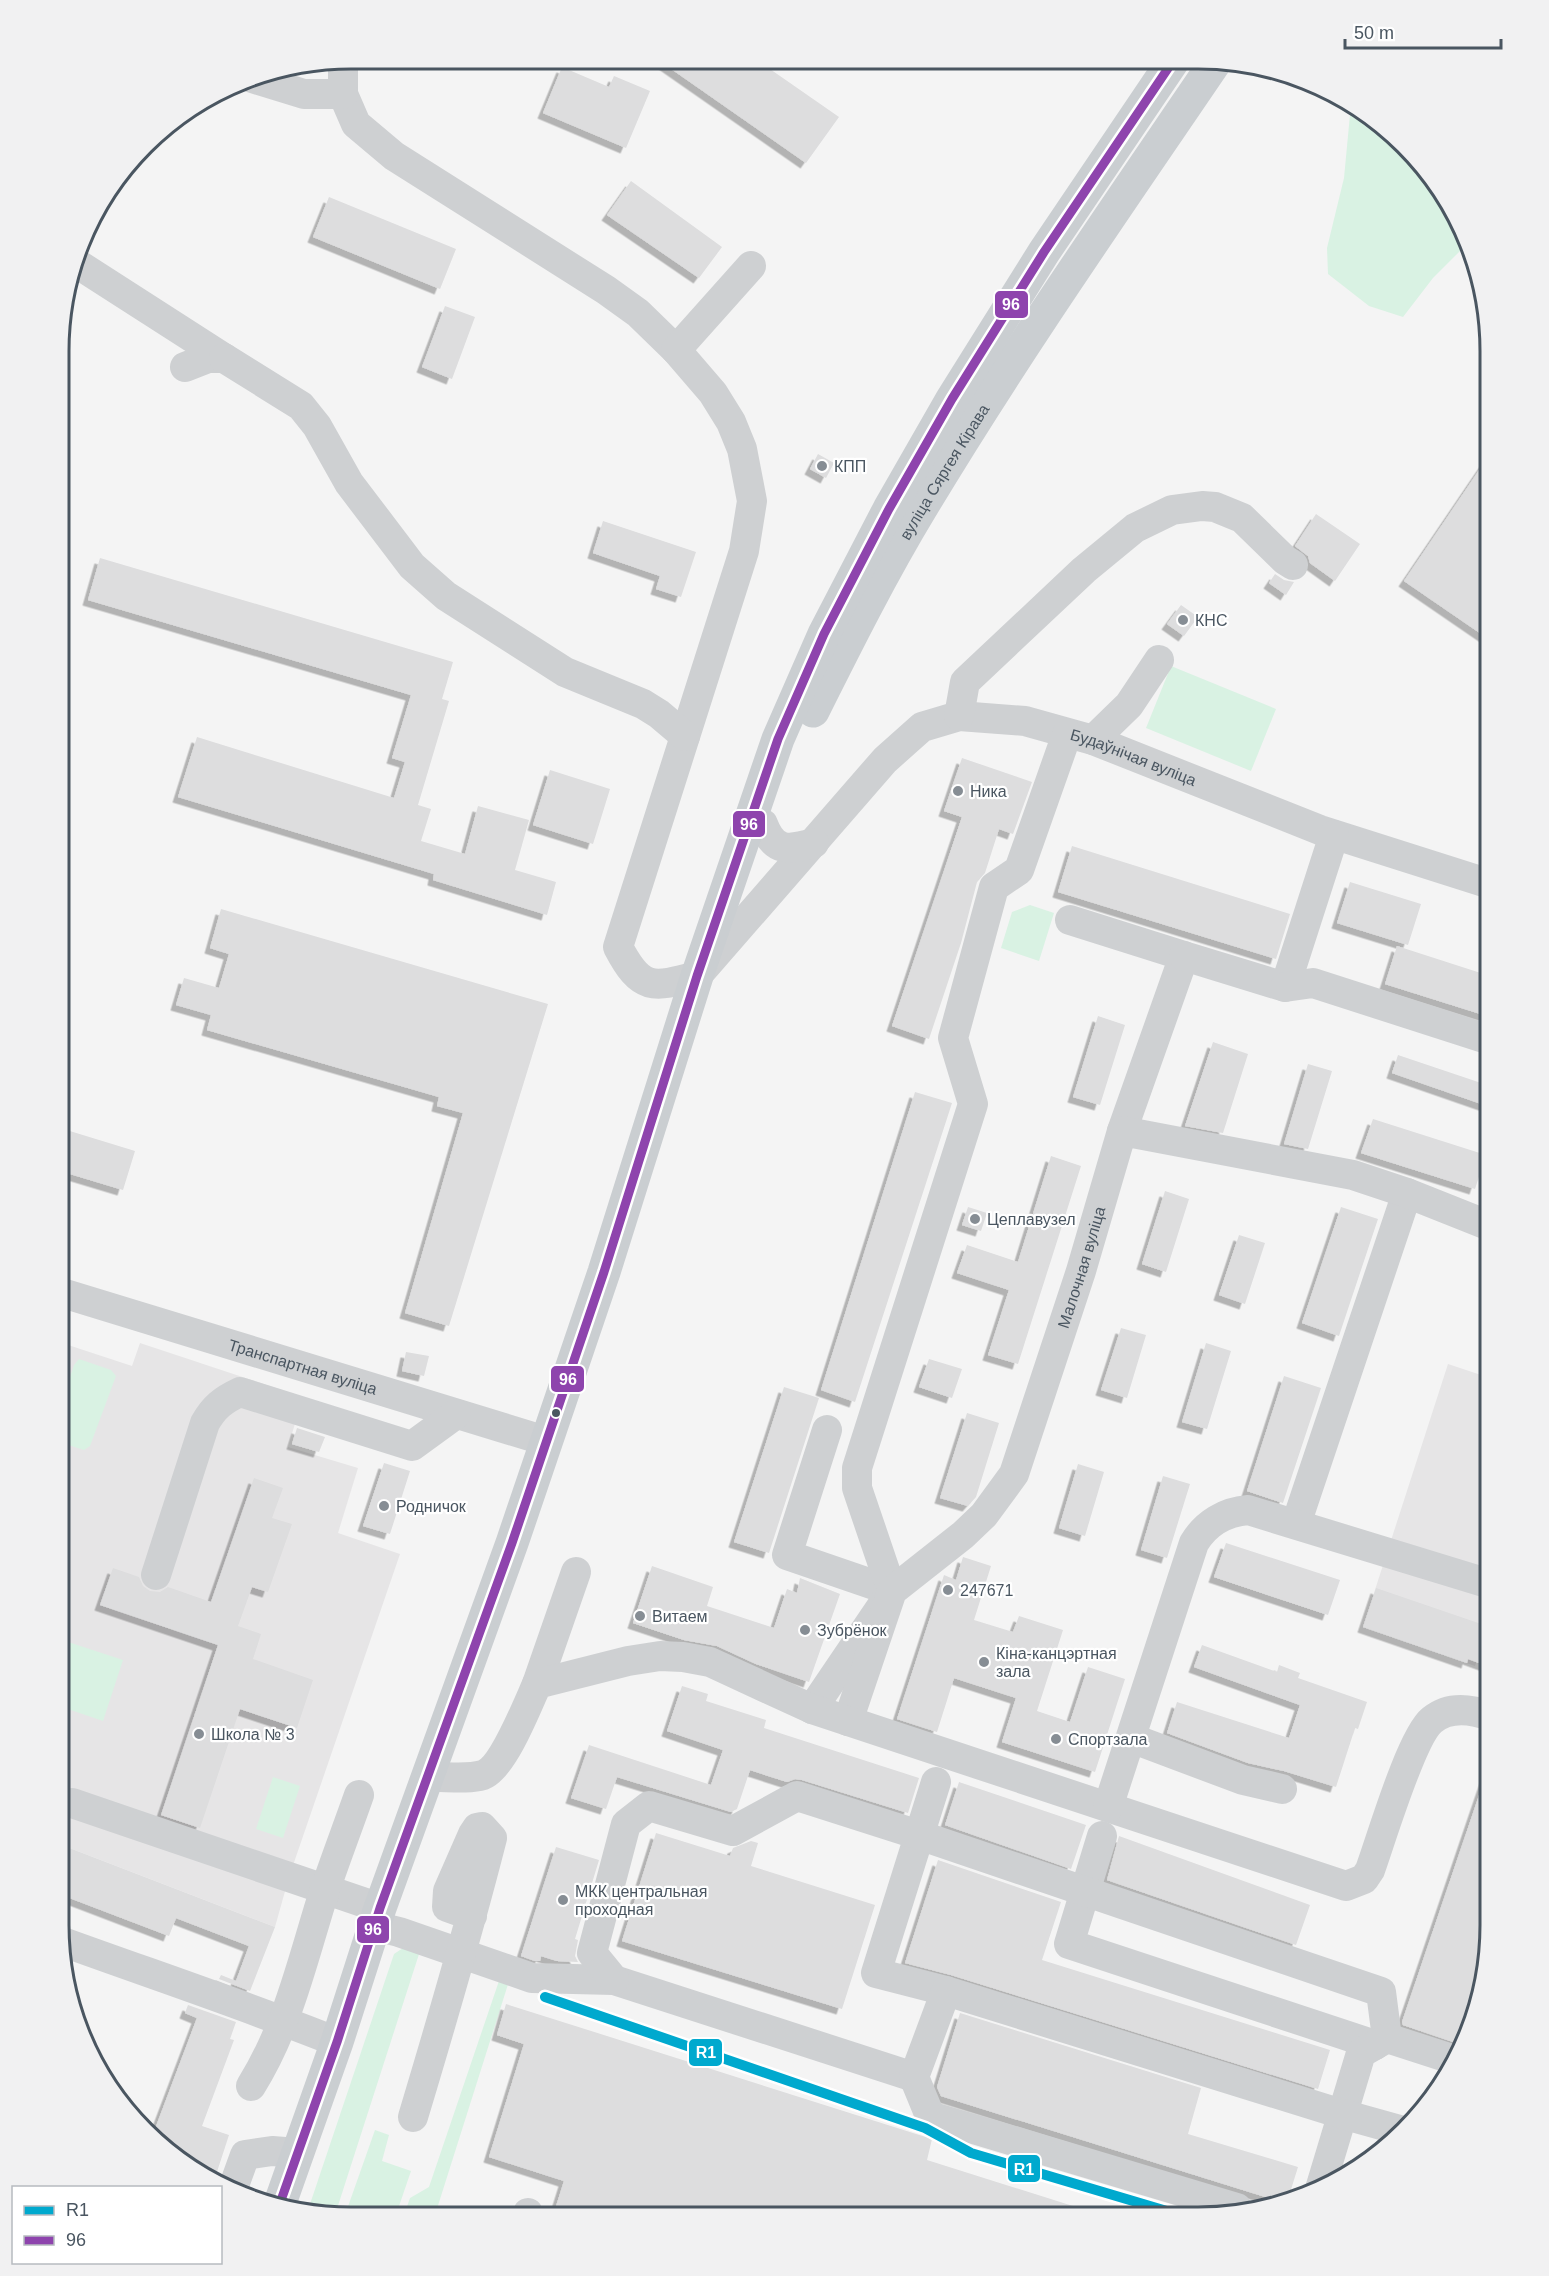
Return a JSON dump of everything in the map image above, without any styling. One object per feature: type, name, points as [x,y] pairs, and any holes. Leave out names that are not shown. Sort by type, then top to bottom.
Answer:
[{"type":"main road","name":"вуліца Сяргея Кірава","points":[[734,914],[778,739],[825,634],[889,508],[952,399],[1044,252],[1168,69]]},
{"type":"main road","name":"вуліца Сяргея Кірава","points":[[282,2198],[338,2042],[378,1917],[427,1777],[508,1554],[604,1272],[698,976],[734,914],[763,824],[801,735],[921,508],[1038,324],[1210,70]]},
{"type":"street","points":[[343,69],[343,94],[356,124],[394,156],[606,290],[638,313],[676,350],[712,393],[731,422],[742,449],[752,501],[744,551],[618,947],[630,970],[641,981],[667,984],[698,976]]},
{"type":"street","points":[[266,82],[304,94],[343,94]]},
{"type":"street","points":[[676,350],[751,266]]},
{"type":"street","points":[[82,267],[301,406],[317,426],[348,483],[412,566],[446,596],[565,672],[643,704],[685,736]]},
{"type":"street","points":[[185,367],[208,358],[224,358]]},
{"type":"street","points":[[959,716],[965,682],[1084,570],[1135,528],[1163,515],[1182,509],[1215,507],[1242,518],[1293,565]]},
{"type":"street","points":[[848,1721],[892,1591],[857,1488],[857,1468],[973,1104],[953,1038],[994,887],[1019,870],[1080,737],[1130,705],[1159,660]]},
{"type":"street","name":"Будаўнічая вуліца","points":[[734,914],[814,843],[885,760],[922,727],[959,716],[1025,721],[1080,737],[1334,835],[1480,881]]},
{"type":"street","points":[[763,824],[768,837],[780,847],[792,849],[814,843]]},
{"type":"street","points":[[1285,987],[1334,835]]},
{"type":"street","points":[[1070,920],[1285,987],[1313,983],[1480,1038]]},
{"type":"street","name":"Малочная вуліца","points":[[812,1709],[892,1591],[963,1535],[990,1508],[1014,1474],[1081,1271],[1122,1131],[1184,956]]},
{"type":"street","points":[[1122,1131],[1353,1175],[1407,1193],[1480,1222]]},
{"type":"street","points":[[1296,1524],[1407,1193]]},
{"type":"street","name":"Транспартная вуліца","points":[[69,1295],[546,1441]]},
{"type":"street","points":[[156,1575],[205,1423],[214,1407],[228,1398],[240,1392],[412,1446],[456,1414]]},
{"type":"street","points":[[827,1430],[787,1554],[892,1591]]},
{"type":"street","points":[[1108,1807],[1194,1544],[1200,1534],[1226,1515],[1233,1511],[1248,1510],[1480,1581]]},
{"type":"street","points":[[427,1777],[472,1777],[486,1774],[498,1761],[537,1684],[576,1572]]},
{"type":"street","points":[[537,1684],[628,1661],[660,1656],[710,1662],[812,1709],[1346,1886],[1364,1879],[1370,1870],[1414,1747],[1432,1719],[1454,1710],[1466,1709],[1480,1713]]},
{"type":"street","points":[[1131,1738],[1243,1780],[1282,1789]]},
{"type":"street","points":[[936,1782],[876,1973],[946,1991],[1393,2128]]},
{"type":"street","points":[[251,2086],[268,2059],[285,2020],[325,1890],[359,1795]]},
{"type":"street","points":[[614,1980],[592,1953],[626,1824],[649,1806],[733,1831],[797,1796],[919,1835],[1381,1992],[1381,2042]]},
{"type":"street","points":[[72,1803],[325,1890],[378,1917],[399,1932],[532,1978],[614,1980],[914,2077]]},
{"type":"street","points":[[1102,1836],[1069,1944],[1381,2042],[1447,2058]]},
{"type":"street","points":[[413,2116],[472,1916]]},
{"type":"street","points":[[70,1945],[245,2008],[285,2020],[338,2042]]},
{"type":"street","points":[[946,1991],[914,2077],[930,2116],[1228,2205]]},
{"type":"street","points":[[1323,2178],[1361,2053],[1381,2042]]},
{"type":"street","points":[[235,2182],[245,2155],[272,2151],[298,2153]]},
{"type":"shaded area","name":"Школа № 3","points":[[140,1343],[303,1397],[288,1447],[358,1468],[338,1533],[400,1554],[289,1877],[275,1927],[69,1848],[69,1345],[132,1366]]},
{"type":"shaded area","points":[[1448,1364],[1480,1375],[1480,1652],[1475,1666],[1363,1627]]},
{"type":"green space","points":[[1350,114],[1384,139],[1422,179],[1459,243],[1461,250],[1433,278],[1403,317],[1369,306],[1328,274],[1327,248],[1344,178]]},
{"type":"green space","points":[[1171,666],[1276,709],[1251,771],[1146,728]]},
{"type":"green space","points":[[1030,905],[1054,913],[1039,961],[1001,948],[1012,912]]},
{"type":"green space","points":[[79,1359],[111,1370],[116,1376],[90,1446],[84,1450],[69,1445],[69,1380],[74,1365]]},
{"type":"green space","points":[[69,1642],[123,1660],[103,1721],[69,1709]]},
{"type":"green space","points":[[273,1777],[300,1786],[283,1838],[256,1829]]},
{"type":"green space","points":[[403,1948],[420,1951],[338,2206],[310,2204],[394,1954]]},
{"type":"green space","points":[[501,1975],[510,1978],[438,2207],[407,2207],[410,2198],[429,2187]]},
{"type":"green space","points":[[375,2130],[389,2135],[382,2161],[411,2171],[399,2207],[348,2207]]},
{"type":"building","points":[[561,69],[567,69],[609,87],[614,76],[650,91],[626,148],[543,113]]},
{"type":"building","points":[[671,69],[770,69],[839,117],[806,163]]},
{"type":"building","points":[[631,181],[722,247],[699,278],[607,215]]},
{"type":"building","points":[[329,197],[456,249],[440,289],[313,237]]},
{"type":"building","points":[[445,306],[475,317],[452,379],[422,367]]},
{"type":"building","name":"КПП","points":[[818,454],[834,463],[826,478],[810,469]]},
{"type":"building","points":[[1480,469],[1480,633],[1404,581]]},
{"type":"building","points":[[1316,514],[1360,544],[1335,581],[1310,563],[1308,556],[1295,546]]},
{"type":"building","points":[[603,521],[696,552],[681,597],[656,589],[660,576],[593,553]]},
{"type":"building","points":[[100,558],[453,662],[442,699],[449,701],[418,805],[431,809],[421,841],[465,854],[478,806],[529,820],[515,870],[556,882],[547,915],[433,880],[434,874],[178,797],[197,737],[394,798],[405,762],[392,758],[411,695],[88,600]]},
{"type":"building","points":[[1275,574],[1284,580],[1294,582],[1286,595],[1269,583]]},
{"type":"building","name":"КНС","points":[[1181,605],[1198,617],[1184,636],[1167,624]]},
{"type":"building","points":[[962,758],[1032,782],[1013,834],[999,829],[985,873],[977,882],[961,943],[929,1039],[892,1026],[962,817],[944,811]]},
{"type":"building","points":[[550,770],[610,789],[593,844],[533,825]]},
{"type":"building","points":[[1072,846],[1290,914],[1276,959],[1058,892]]},
{"type":"building","points":[[1350,882],[1421,904],[1408,945],[1337,923]]},
{"type":"building","points":[[221,909],[548,1004],[449,1326],[405,1313],[463,1113],[437,1106],[439,1097],[207,1030],[211,1015],[176,1005],[184,978],[219,988],[229,954],[210,948]]},
{"type":"building","points":[[1397,946],[1480,973],[1480,1014],[1385,984]]},
{"type":"building","points":[[1098,1016],[1125,1025],[1100,1105],[1073,1097]]},
{"type":"building","points":[[1213,1042],[1248,1054],[1223,1133],[1185,1126]]},
{"type":"building","points":[[1398,1055],[1480,1083],[1480,1104],[1392,1073]]},
{"type":"building","points":[[1308,1064],[1332,1071],[1308,1149],[1284,1144]]},
{"type":"building","points":[[915,1092],[952,1103],[855,1402],[821,1390]]},
{"type":"building","points":[[1373,1119],[1480,1153],[1480,1174],[1475,1189],[1361,1153]]},
{"type":"building","points":[[69,1131],[135,1151],[123,1190],[69,1174]]},
{"type":"building","points":[[1051,1156],[1081,1166],[1018,1364],[988,1355],[1009,1290],[957,1273],[967,1245],[1018,1262]]},
{"type":"building","points":[[1165,1191],[1189,1199],[1166,1272],[1142,1264]]},
{"type":"building","name":"Цеплавузел","points":[[968,1207],[987,1213],[981,1231],[962,1225]]},
{"type":"building","points":[[1341,1207],[1378,1219],[1339,1336],[1302,1323]]},
{"type":"building","points":[[1239,1235],[1265,1243],[1245,1304],[1219,1295]]},
{"type":"building","points":[[1121,1328],[1146,1335],[1127,1398],[1101,1390]]},
{"type":"building","points":[[1206,1343],[1231,1351],[1207,1429],[1182,1422]]},
{"type":"building","points":[[406,1352],[429,1356],[424,1376],[402,1371]]},
{"type":"building","points":[[929,1359],[962,1369],[952,1398],[919,1387]]},
{"type":"building","points":[[1284,1376],[1321,1388],[1283,1503],[1247,1491]]},
{"type":"building","points":[[784,1387],[819,1398],[769,1553],[734,1542]]},
{"type":"building","points":[[967,1413],[999,1423],[976,1497],[968,1506],[940,1498]]},
{"type":"building","points":[[297,1428],[325,1437],[319,1452],[292,1444]]},
{"type":"building","name":"Родничок","points":[[384,1463],[410,1471],[390,1534],[363,1526]]},
{"type":"building","points":[[1078,1464],[1104,1472],[1085,1536],[1059,1528]]},
{"type":"building","points":[[1163,1476],[1190,1484],[1167,1558],[1141,1550]]},
{"type":"building","points":[[254,1478],[283,1488],[272,1518],[292,1524],[268,1592],[252,1587],[238,1626],[261,1634],[253,1659],[313,1680],[297,1728],[240,1709],[200,1828],[161,1815],[218,1645],[100,1605],[113,1568],[139,1577],[143,1586],[150,1591],[160,1592],[168,1587],[211,1602]]},
{"type":"building","points":[[1226,1543],[1340,1580],[1328,1615],[1214,1577]]},
{"type":"building","name":"Кіна-канцэртная зала","points":[[963,1557],[991,1566],[974,1620],[1013,1632],[1019,1616],[1063,1630],[1037,1711],[1070,1722],[1088,1667],[1125,1679],[1095,1772],[1002,1742],[1016,1698],[954,1678],[937,1732],[897,1719],[944,1575],[956,1580]]},
{"type":"building","points":[[652,1566],[713,1587],[707,1606],[774,1628],[787,1589],[797,1593],[800,1578],[840,1594],[809,1682],[756,1664],[717,1646],[684,1640],[633,1623]]},
{"type":"building","points":[[1376,1588],[1480,1624],[1480,1663],[1468,1659],[1467,1663],[1363,1627]]},
{"type":"building","points":[[1202,1645],[1277,1672],[1279,1665],[1300,1673],[1298,1678],[1367,1702],[1358,1729],[1355,1728],[1336,1787],[1248,1763],[1167,1733],[1177,1702],[1289,1738],[1300,1705],[1194,1667]]},
{"type":"building","points":[[682,1686],[708,1694],[706,1701],[766,1720],[764,1728],[919,1778],[908,1813],[802,1780],[795,1779],[787,1782],[750,1770],[737,1809],[731,1812],[617,1777],[606,1809],[571,1798],[589,1745],[711,1785],[723,1750],[667,1731]]},
{"type":"building","points":[[959,1782],[1086,1825],[1071,1869],[945,1825]]},
{"type":"building","points":[[1480,1793],[1478,1962],[1465,2016],[1455,2042],[1403,2025],[1402,2022]]},
{"type":"building","points":[[656,1833],[730,1856],[733,1848],[751,1841],[758,1843],[751,1866],[875,1905],[842,2009],[622,1941]]},
{"type":"building","points":[[1119,1836],[1310,1905],[1296,1945],[1107,1880]]},
{"type":"building","name":"МКК центральная проходная","points":[[556,1847],[599,1860],[575,1939],[578,1940],[575,1956],[578,1962],[557,1961],[541,1956],[540,1961],[535,1961],[521,1956]]},
{"type":"building","points":[[69,1848],[275,1927],[250,1991],[219,1979],[221,1975],[236,1981],[249,1946],[176,1918],[169,1936],[69,1898]]},
{"type":"building","points":[[938,1860],[1061,1902],[1042,1960],[1330,2050],[1318,2089],[951,1975],[905,1963]]},
{"type":"building","points":[[506,2004],[932,2139],[927,2160],[1076,2207],[556,2207],[564,2181],[489,2157],[524,2044],[497,2035]]},
{"type":"building","points":[[188,2005],[236,2022],[230,2039],[234,2040],[202,2126],[229,2135],[217,2173],[179,2149],[156,2128],[197,2018],[185,2013]]},
{"type":"building","points":[[960,2013],[1201,2088],[1188,2134],[1298,2167],[1290,2192],[1268,2198],[941,2096],[937,2087]]},
{"type":"transit line","name":"96","points":[[282,2198],[337,2042],[380,1908],[512,1543],[604,1272],[697,976],[778,739],[824,634],[889,509],[952,399],[1044,252],[1168,69]]},
{"type":"transit line","name":"R1","points":[[545,1997],[925,2128],[971,2153],[1153,2207]]},
{"type":"place","name":"КПП","points":[[822,466]]},
{"type":"place","name":"КНС","points":[[1183,620]]},
{"type":"place","name":"Ника","points":[[958,791]]},
{"type":"place","name":"Цеплавузел","points":[[975,1219]]},
{"type":"place","name":"Родничок","points":[[384,1506]]},
{"type":"place","name":"247671","points":[[948,1590]]},
{"type":"place","name":"Витаем","points":[[640,1616]]},
{"type":"place","name":"Зубрёнок","points":[[805,1630]]},
{"type":"place","name":"Кіна-канцэртная зала","points":[[984,1662]]},
{"type":"place","name":"Школа № 3","points":[[199,1734]]},
{"type":"place","name":"Спортзала","points":[[1056,1739]]},
{"type":"place","name":"МКК центральная проходная","points":[[563,1900]]}]
